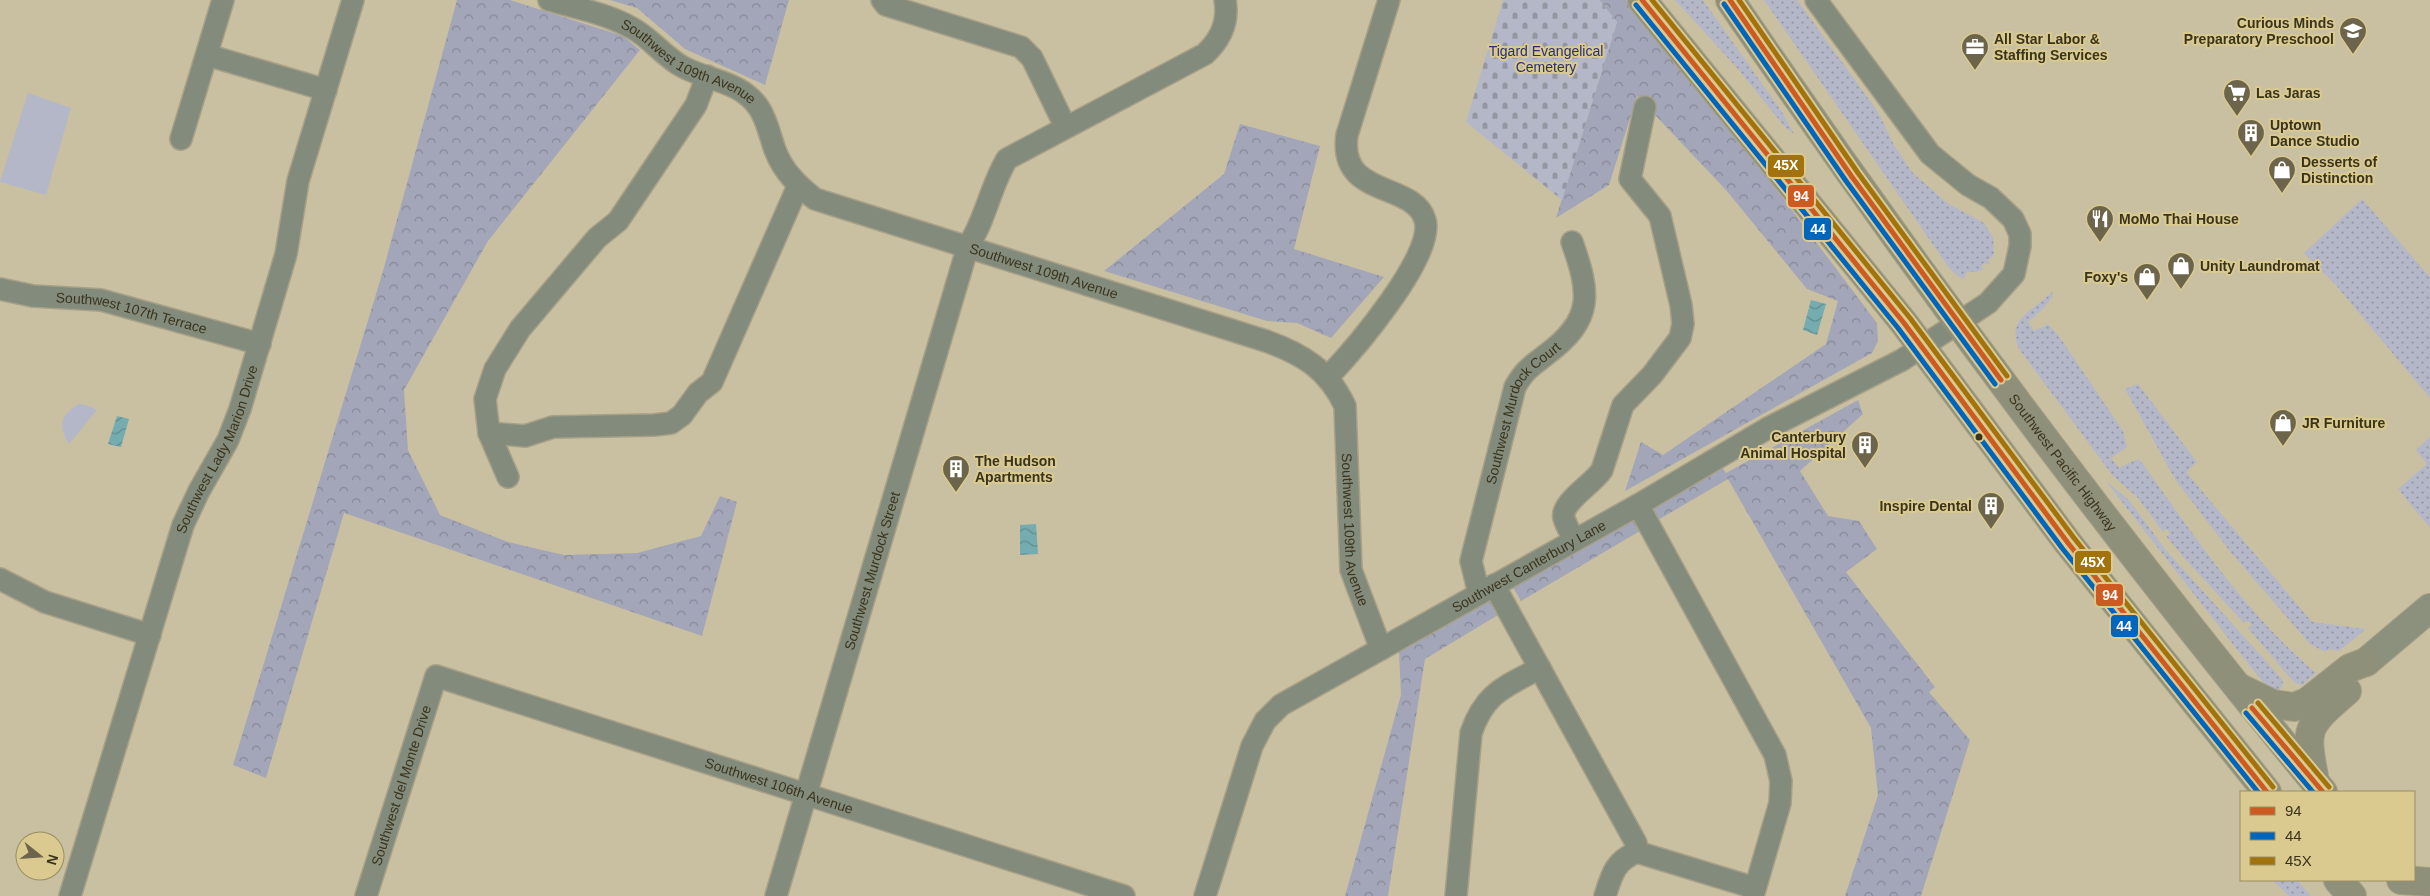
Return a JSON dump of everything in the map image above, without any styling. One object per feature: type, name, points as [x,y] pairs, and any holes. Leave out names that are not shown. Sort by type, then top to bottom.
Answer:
[{"type":"highway","points":[[1642,0],[1921,347],[2074,551],[2267,791]]},
{"type":"highway","name":"Southwest Pacific Highway","points":[[1730,0],[1852,177],[2085,493],[2234,686],[2319,788]]},
{"type":"highway","points":[[2234,686],[2273,704],[2294,707],[2307,702],[2350,668],[2366,662]]},
{"type":"highway","points":[[2319,788],[2308,740],[2312,728],[2322,713],[2359,681],[2366,662]]},
{"type":"highway","points":[[2396,881],[2408,896]]},
{"type":"highway","points":[[2415,881],[2430,882]]},
{"type":"street","points":[[181,139],[223,0]]},
{"type":"street","name":"Southwest Lady Marion Drive","points":[[70,896],[184,524],[199,491],[228,440],[260,344],[291,233],[298,182],[353,0]]},
{"type":"street","name":"Southwest 109th Avenue","points":[[550,0],[632,28],[684,67],[730,84],[758,106],[767,123],[775,151],[785,170],[798,186],[815,199],[1271,343],[1306,358],[1328,377],[1338,390],[1345,406],[1351,570],[1381,649]]},
{"type":"street","points":[[882,0],[886,5],[1022,47],[1032,58],[1066,126]]},
{"type":"street","name":"Southwest Murdock Street","points":[[776,896],[968,246],[980,228],[996,178],[1007,159],[1066,126],[1205,54],[1216,44],[1225,25],[1227,11],[1225,0]]},
{"type":"street","points":[[1328,377],[1345,359],[1402,285],[1417,260],[1426,230],[1426,221],[1413,204],[1363,178],[1349,163],[1346,152],[1347,134],[1389,0]]},
{"type":"street","name":"Southwest Canterbury Lane","points":[[1204,896],[1252,746],[1265,721],[1281,705],[1638,506],[1768,428],[1857,384],[1921,347],[1988,303],[2014,274],[2018,263],[2020,234],[2013,219],[1991,198],[1968,185],[1930,154],[1816,0]]},
{"type":"street","points":[[207,54],[326,90]]},
{"type":"street","points":[[508,477],[489,433],[485,399],[495,368],[520,329],[597,238],[618,221],[696,105],[707,76]]},
{"type":"street","points":[[1574,540],[1563,518],[1564,511],[1573,498],[1597,479],[1602,470],[1623,404],[1652,375],[1680,338],[1683,324],[1681,305],[1660,216],[1630,179],[1645,107]]},
{"type":"street","points":[[489,433],[525,436],[552,427],[671,423],[682,415],[698,393],[712,382],[798,186]]},
{"type":"street","name":"Southwest Murdock Court","points":[[1572,242],[1586,289],[1579,321],[1571,332],[1548,354],[1530,365],[1515,387],[1471,561],[1486,590],[1540,668],[1636,843],[1637,852]]},
{"type":"street","name":"Southwest 107th Terrace","points":[[0,289],[33,296],[101,300],[260,344]]},
{"type":"street","points":[[1605,896],[1613,872],[1624,857],[1637,852],[1754,892],[1780,804],[1781,781],[1775,755],[1638,506]]},
{"type":"street","points":[[0,579],[45,602],[150,635]]},
{"type":"street","points":[[2366,662],[2430,608]]},
{"type":"street","points":[[1456,896],[1471,733],[1476,717],[1484,703],[1503,689],[1540,668]]},
{"type":"street","name":"Southwest 106th Avenue","points":[[436,676],[1124,896]]},
{"type":"street","name":"Southwest del Monte Drive","points":[[366,896],[436,676]]},
{"type":"green space","points":[[457,0],[510,0],[623,36],[640,50],[488,241],[404,390],[408,450],[440,515],[508,542],[564,555],[637,553],[701,536],[720,496],[737,502],[702,636],[344,513],[266,778],[233,765],[383,271]]},
{"type":"green space","points":[[610,0],[789,0],[765,85],[685,49],[637,8]]},
{"type":"green space","name":"Tigard Evangelical Cemetery","points":[[1503,0],[1599,0],[1617,22],[1562,200],[1466,122]]},
{"type":"green space","points":[[1599,0],[1626,0],[1758,165],[1877,323],[1878,341],[1872,353],[1625,491],[1641,442],[1663,455],[1826,344],[1838,301],[1807,289],[1726,190],[1637,96],[1609,185],[1556,218],[1617,22]]},
{"type":"green space","points":[[1675,0],[1703,0],[1782,112],[1794,134],[1784,126],[1738,69]]},
{"type":"green space","points":[[1764,0],[1797,0],[1878,112],[1894,145],[1912,172],[1947,203],[1984,223],[1993,237],[1994,254],[1988,261],[1990,263],[1988,265],[1985,263],[1981,266],[1984,269],[1967,272],[1964,279],[1957,276],[1947,265]]},
{"type":"green space","points":[[28,93],[71,108],[46,195],[0,182]]},
{"type":"green space","points":[[1240,124],[1320,146],[1294,249],[1384,277],[1331,338],[1297,323],[1267,321],[1104,271],[1224,174]]},
{"type":"green space","points":[[2362,199],[2430,277],[2430,398],[2334,283],[2304,253]]},
{"type":"green space","points":[[2052,292],[2053,296],[2043,309],[2028,322],[2034,331],[2048,324],[2059,336],[2123,431],[2127,447],[2111,458],[2119,468],[2138,459],[2143,464],[2202,547],[2245,601],[2267,626],[2316,673],[2302,685],[2297,684],[2290,678],[2248,628],[2252,625],[2248,621],[2244,623],[2185,559],[2166,536],[2170,534],[2167,529],[2163,532],[2138,498],[2113,476],[2019,349],[2016,330],[2019,322]]},
{"type":"green space","points":[[2138,384],[2197,462],[2186,472],[2312,622],[2366,629],[2339,651],[2329,649],[2325,652],[2310,644],[2232,554],[2175,479],[2125,389]]},
{"type":"green space","points":[[1858,400],[1863,414],[1800,471],[1828,516],[1859,521],[1877,549],[1846,572],[1935,687],[1929,692],[1970,740],[1921,896],[1845,896],[1878,795],[1871,728],[1728,479],[1658,520],[1651,508],[1720,465],[1726,473]]},
{"type":"green space","points":[[79,404],[97,410],[69,444],[63,432],[63,421],[68,412]]},
{"type":"green space","points":[[2430,437],[2430,528],[2398,489],[2427,464],[2416,450]]},
{"type":"green space","points":[[2105,480],[2129,500],[2165,549],[2283,680],[2282,687],[2278,692],[2266,685],[2257,675]]},
{"type":"green space","points":[[1630,515],[1640,531],[1521,601],[1511,584]]},
{"type":"green space","points":[[1491,592],[1503,612],[1425,659],[1388,896],[1345,896],[1401,695],[1399,651]]},
{"type":"green space","points":[[2273,881],[2298,881],[2311,896],[2289,896]]},
{"type":"water","points":[[1811,300],[1826,304],[1817,335],[1803,330]]},
{"type":"water","points":[[117,416],[129,419],[121,447],[108,444]]},
{"type":"water","points":[[1036,524],[1038,554],[1020,555],[1020,525]]},
{"type":"transit line","name":"94","points":[[1642,0],[1904,323],[2068,543],[2266,791]]},
{"type":"transit line","name":"45X","points":[[1652,0],[1910,318],[2074,538],[2273,787]]},
{"type":"transit line","name":"94","points":[[1730,0],[1852,177],[2001,380]]},
{"type":"transit line","name":"45X","points":[[1739,0],[1858,173],[2007,376]]},
{"type":"transit line","name":"44","points":[[1724,4],[1846,181],[1995,384]]},
{"type":"transit line","name":"44","points":[[1636,5],[1898,328],[2062,548],[2257,791]]},
{"type":"transit line","name":"45X","points":[[2258,703],[2329,787]]},
{"type":"transit line","name":"94","points":[[2252,708],[2322,791]]},
{"type":"transit line","name":"44","points":[[2246,713],[2312,791]]},
{"type":"place","name":"Curious Minds Preparatory Preschool","points":[[2353,55]]},
{"type":"place","name":"All Star Labor & Staffing Services","points":[[1975,71]]},
{"type":"place","name":"Las Jaras","points":[[2237,117]]},
{"type":"place","name":"Uptown Dance Studio","points":[[2251,157]]},
{"type":"place","name":"Desserts of Distinction","points":[[2282,194]]},
{"type":"place","name":"MoMo Thai House","points":[[2100,243]]},
{"type":"place","name":"Unity Laundromat","points":[[2181,290]]},
{"type":"place","name":"Foxy's","points":[[2147,301]]},
{"type":"place","name":"JR Furniture","points":[[2283,447]]},
{"type":"place","name":"Canterbury Animal Hospital","points":[[1865,469]]},
{"type":"place","name":"The Hudson Apartments","points":[[956,493]]},
{"type":"place","name":"Inspire Dental","points":[[1991,530]]}]
